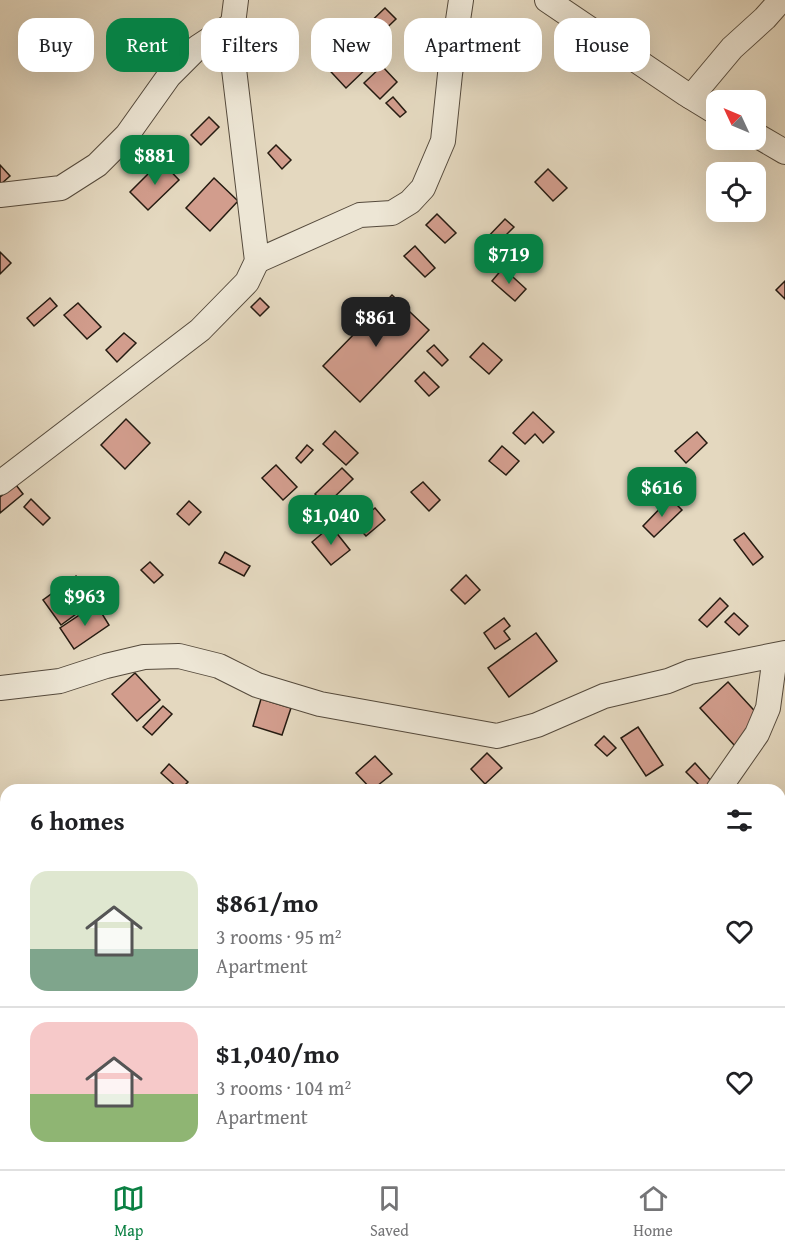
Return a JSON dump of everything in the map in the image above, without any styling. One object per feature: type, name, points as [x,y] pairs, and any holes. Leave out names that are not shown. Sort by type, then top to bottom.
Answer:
[{"type":"street","points":[[234,18],[237,0]]},
{"type":"street","points":[[256,261],[360,215],[392,213],[410,202],[423,188],[443,141],[461,0]]},
{"type":"street","points":[[547,0],[706,106]]},
{"type":"street","points":[[691,97],[732,48],[781,0]]},
{"type":"street","points":[[0,195],[61,188],[97,165],[127,135],[169,76],[201,45]]},
{"type":"street","points":[[0,483],[200,330],[247,282],[256,261],[234,72]]},
{"type":"street","points":[[766,141],[785,152]]},
{"type":"street","points":[[0,688],[60,681],[144,657],[178,657],[219,666],[257,685],[320,704],[497,736],[537,725],[604,696],[668,681],[690,672],[782,658],[761,726],[752,743],[722,784]]},
{"type":"building","points":[[385,8],[396,19],[392,23],[392,18],[375,18]]},
{"type":"building","points":[[331,72],[363,72],[346,88]]},
{"type":"building","points":[[376,72],[388,72],[397,82],[380,99],[364,83]]},
{"type":"building","points":[[393,97],[406,112],[400,117],[386,103]]},
{"type":"building","points":[[209,117],[219,127],[201,145],[191,135]]},
{"type":"building","points":[[276,145],[291,160],[282,169],[268,153]]},
{"type":"building","points":[[161,161],[179,180],[148,210],[130,192]]},
{"type":"building","points":[[0,165],[10,176],[0,185]]},
{"type":"building","points":[[548,169],[567,188],[553,201],[535,182]]},
{"type":"building","points":[[214,178],[238,201],[210,231],[186,208]]},
{"type":"building","points":[[437,214],[456,233],[445,243],[426,225]]},
{"type":"building","points":[[505,219],[514,227],[492,249],[484,241]]},
{"type":"building","points":[[415,246],[435,268],[425,277],[404,256]]},
{"type":"building","points":[[0,252],[11,263],[0,274]]},
{"type":"building","points":[[503,268],[526,289],[515,301],[492,281]]},
{"type":"building","points":[[785,281],[785,299],[776,290]]},
{"type":"building","points":[[392,295],[429,330],[360,402],[323,366]]},
{"type":"building","points":[[50,298],[57,306],[34,326],[27,318]]},
{"type":"building","points":[[260,298],[269,307],[260,316],[251,307]]},
{"type":"building","points":[[78,303],[101,327],[87,339],[64,315]]},
{"type":"building","points":[[124,333],[136,343],[117,362],[106,350]]},
{"type":"building","points":[[483,343],[502,360],[489,374],[470,357]]},
{"type":"building","points":[[434,345],[448,360],[442,366],[427,351]]},
{"type":"building","points":[[424,372],[439,387],[429,396],[415,381]]},
{"type":"building","points":[[533,412],[554,432],[543,443],[535,434],[525,444],[513,433]]},
{"type":"building","points":[[126,419],[150,443],[125,469],[101,445]]},
{"type":"building","points":[[335,431],[358,453],[346,465],[323,444]]},
{"type":"building","points":[[697,432],[707,443],[686,463],[675,451]]},
{"type":"building","points":[[307,445],[313,450],[301,463],[296,458]]},
{"type":"building","points":[[502,446],[519,461],[506,475],[489,461]]},
{"type":"building","points":[[276,465],[297,487],[283,500],[262,478]]},
{"type":"building","points":[[342,468],[353,479],[326,505],[315,494]]},
{"type":"building","points":[[423,482],[440,500],[429,511],[411,492]]},
{"type":"building","points":[[16,485],[23,494],[0,513],[0,497]]},
{"type":"building","points":[[670,498],[682,510],[654,537],[643,526]]},
{"type":"building","points":[[31,499],[50,518],[43,525],[24,507]]},
{"type":"building","points":[[189,501],[201,512],[189,525],[177,514]]},
{"type":"building","points":[[375,508],[385,520],[366,536],[355,524]]},
{"type":"building","points":[[331,526],[350,550],[331,565],[312,542]]},
{"type":"building","points":[[744,533],[763,557],[753,565],[734,540]]},
{"type":"building","points":[[225,552],[250,566],[244,576],[219,563]]},
{"type":"building","points":[[150,562],[163,575],[154,583],[141,570]]},
{"type":"building","points":[[466,575],[480,590],[465,604],[451,590]]},
{"type":"building","points":[[76,576],[94,601],[61,625],[43,600]]},
{"type":"building","points":[[720,598],[728,606],[707,627],[699,620]]},
{"type":"building","points":[[96,604],[109,625],[74,649],[60,628]]},
{"type":"building","points":[[734,613],[748,626],[739,635],[725,622]]},
{"type":"building","points":[[504,618],[510,626],[504,631],[510,639],[495,649],[484,633]]},
{"type":"building","points":[[536,633],[557,661],[509,697],[488,668]]},
{"type":"building","points":[[135,673],[160,700],[137,721],[112,694]]},
{"type":"building","points":[[728,682],[763,720],[735,746],[700,708]]},
{"type":"building","points":[[261,699],[291,708],[282,735],[253,726]]},
{"type":"building","points":[[163,706],[172,714],[152,735],[143,727]]},
{"type":"building","points":[[638,727],[663,765],[646,776],[621,738]]},
{"type":"building","points":[[604,736],[616,748],[607,756],[595,745]]},
{"type":"building","points":[[487,753],[502,768],[485,784],[471,769]]},
{"type":"building","points":[[375,756],[392,774],[380,784],[366,784],[356,773]]},
{"type":"building","points":[[695,763],[712,782],[698,784],[686,772]]},
{"type":"building","points":[[169,764],[188,782],[173,784],[161,773]]}]
